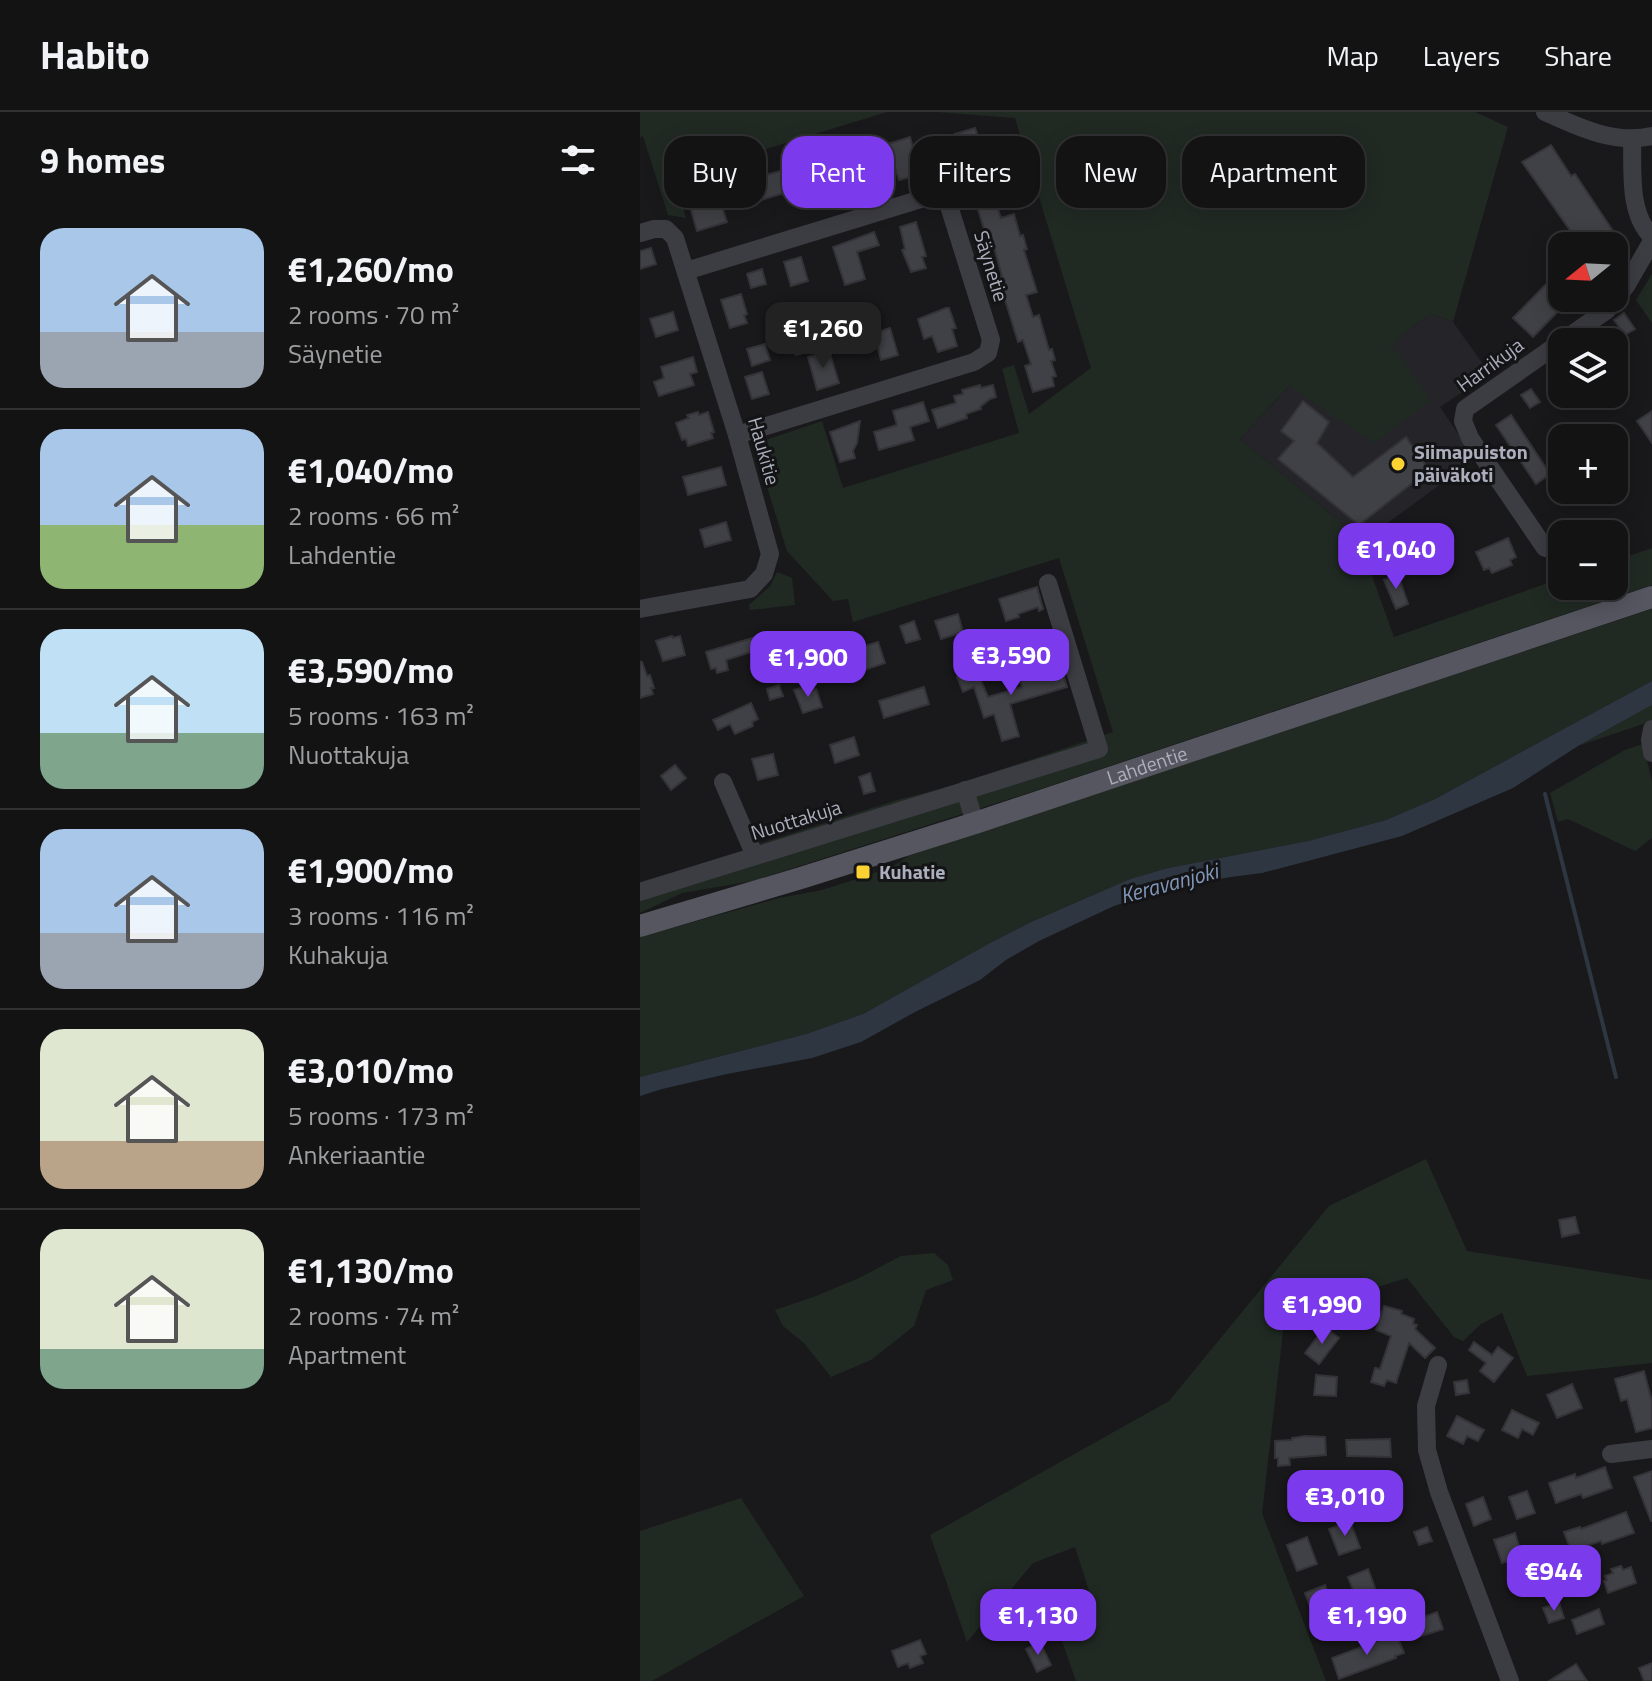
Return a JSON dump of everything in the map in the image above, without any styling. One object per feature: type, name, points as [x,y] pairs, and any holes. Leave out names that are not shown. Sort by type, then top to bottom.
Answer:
[{"type":"main road","name":"Lahdentie","points":[[640,926],[975,823],[1652,597]]},
{"type":"street","points":[[1545,112],[1602,135],[1632,139],[1652,136]]},
{"type":"street","points":[[1632,139],[1636,204],[1639,219],[1652,239]]},
{"type":"street","name":"Säynetie","points":[[686,271],[931,196],[942,197],[949,206],[973,281],[991,340],[988,353],[974,362],[737,435]]},
{"type":"street","name":"Haukitie","points":[[640,609],[750,589],[764,574],[770,554],[737,435],[675,238],[666,229],[647,231]]},
{"type":"street","name":"Harrikuja","points":[[1545,548],[1470,438],[1463,421],[1465,409],[1607,310],[1626,286],[1652,239]]},
{"type":"street","name":"Nuottakuja","points":[[640,892],[1099,749],[1048,583]]},
{"type":"street","points":[[1652,729],[1652,753]]},
{"type":"street","points":[[723,782],[755,856]]},
{"type":"street","points":[[965,790],[975,823]]},
{"type":"street","points":[[1438,1365],[1426,1406],[1427,1450],[1439,1492],[1510,1681]]},
{"type":"street","points":[[1611,1454],[1652,1449]]},
{"type":"shaded area","points":[[640,112],[887,112],[808,136],[782,136],[782,144],[766,149],[766,136],[664,136],[664,202],[643,136],[640,137]]},
{"type":"shaded area","points":[[937,112],[1475,112],[1508,127],[1453,322],[1431,314],[1390,348],[1384,347],[1396,350],[1431,400],[1374,443],[1289,386],[1240,439],[1363,541],[1368,565],[1394,637],[1548,583],[1548,600],[1607,600],[753,881],[682,893],[640,913],[640,882],[897,800],[952,786],[1113,732],[1059,558],[853,622],[848,599],[833,601],[787,551],[757,455],[763,441],[822,421],[843,488],[1019,433],[1002,369],[1014,365],[1029,414],[1091,368],[1040,200],[1040,136],[1020,136],[1015,118]]},
{"type":"shaded area","points":[[666,208],[683,208],[686,218],[668,215]]},
{"type":"shaded area","points":[[1652,274],[1652,323],[1636,300]]},
{"type":"shaded area","points":[[1431,314],[1453,322],[1490,374],[1440,407],[1475,459],[1363,541],[1240,439],[1331,341],[1390,347]]},
{"type":"shaded area","points":[[1652,548],[1652,585],[1628,593],[1628,556]]},
{"type":"shaded area","points":[[777,572],[792,578],[795,605],[750,610],[749,605],[770,586]]},
{"type":"shaded area","points":[[1652,609],[1652,681],[1435,799],[1386,820],[1308,841],[1168,868],[1130,879],[1031,922],[863,1014],[806,1034],[640,1077],[640,937],[869,875],[908,856]]},
{"type":"shaded area","points":[[1652,705],[1652,721],[1578,746]]},
{"type":"shaded area","points":[[1643,744],[1652,781],[1652,838],[1635,851],[1568,819],[1558,822],[1550,793],[1625,750]]},
{"type":"shaded area","points":[[1426,1159],[1467,1251],[1652,1280],[1652,1363],[1527,1376],[1502,1313],[1481,1324],[1463,1341],[1454,1337],[1407,1278],[1285,1315],[1262,1513],[1326,1681],[1076,1681],[1050,1607],[1089,1591],[1075,1547],[1033,1563],[967,1642],[930,1535],[1169,1401],[1329,1206]]},
{"type":"shaded area","points":[[934,1253],[948,1265],[953,1280],[926,1290],[914,1326],[871,1360],[831,1377],[804,1343],[783,1326],[775,1310],[859,1278],[901,1256]]},
{"type":"shaded area","points":[[741,1498],[804,1596],[652,1681],[640,1681],[640,1531]]},
{"type":"water","name":"Keravanjoki","points":[[1652,681],[1652,705],[1578,746],[1513,788],[1402,836],[1262,873],[1168,888],[1114,906],[1039,941],[980,980],[861,1042],[812,1058],[727,1074],[640,1096],[640,1077],[806,1034],[863,1014],[1031,922],[1130,879],[1168,868],[1308,841],[1386,820],[1435,799]]},
{"type":"building","points":[[975,128],[978,136],[956,136]]},
{"type":"building","points":[[910,137],[910,177],[899,180],[894,164],[894,142]]},
{"type":"building","points":[[1551,145],[1571,176],[1575,174],[1614,232],[1571,232],[1522,162]]},
{"type":"building","points":[[782,171],[782,194],[766,199],[766,175]]},
{"type":"building","points":[[722,208],[727,222],[697,231],[691,210]]},
{"type":"building","points":[[978,208],[998,208],[1001,218],[1014,214],[1020,236],[1023,235],[1027,249],[1024,250],[1037,292],[1026,295],[1033,317],[1039,315],[1055,360],[1051,361],[1056,376],[1052,377],[1054,386],[1033,392],[1025,366],[1031,364],[1023,340],[1018,342],[998,277],[1002,276],[994,247],[990,248]]},
{"type":"building","points":[[916,222],[926,256],[922,257],[926,268],[911,272],[902,250],[905,249],[900,227]]},
{"type":"building","points":[[874,232],[879,245],[857,252],[865,279],[845,285],[833,247]]},
{"type":"building","points":[[651,248],[656,264],[640,269],[640,251]]},
{"type":"building","points":[[801,257],[808,281],[791,286],[784,262]]},
{"type":"building","points":[[762,269],[766,284],[751,288],[747,274]]},
{"type":"building","points":[[1548,282],[1548,312],[1557,312],[1533,337],[1513,318]]},
{"type":"building","points":[[741,294],[747,323],[730,328],[721,300]]},
{"type":"building","points":[[797,303],[814,350],[796,355],[781,307]]},
{"type":"building","points":[[949,308],[956,328],[952,329],[957,346],[938,352],[932,336],[924,339],[918,319]]},
{"type":"building","points":[[673,312],[678,330],[656,337],[650,319]]},
{"type":"building","points":[[1624,313],[1635,329],[1628,333],[1628,328],[1620,328],[1614,320]]},
{"type":"building","points":[[890,328],[898,355],[881,360],[874,333]]},
{"type":"building","points":[[765,344],[770,360],[752,366],[747,349]]},
{"type":"building","points":[[829,351],[839,383],[817,390],[808,357]]},
{"type":"building","points":[[693,357],[697,372],[690,374],[694,385],[659,396],[654,382],[664,378],[661,367]]},
{"type":"building","points":[[762,372],[769,394],[752,399],[745,377]]},
{"type":"building","points":[[980,385],[981,388],[993,385],[996,397],[981,409],[966,414],[967,418],[938,428],[932,410],[956,403],[954,396],[963,394],[962,390]]},
{"type":"building","points":[[1531,389],[1540,402],[1530,408],[1521,395]]},
{"type":"building","name":"Siimapuiston päiväkoti","points":[[1303,401],[1329,422],[1317,443],[1353,477],[1406,437],[1429,470],[1359,525],[1278,459],[1294,441],[1281,431]]},
{"type":"building","points":[[923,402],[929,421],[910,427],[914,440],[879,450],[874,432],[897,425],[893,411]]},
{"type":"building","points":[[1652,411],[1652,443],[1637,421]]},
{"type":"building","points":[[698,412],[699,415],[708,412],[713,438],[688,446],[686,439],[682,440],[676,423]]},
{"type":"building","points":[[1511,415],[1548,475],[1536,484],[1496,425]]},
{"type":"building","points":[[860,421],[853,451],[855,458],[840,462],[830,432]]},
{"type":"building","points":[[721,467],[726,485],[688,495],[683,477]]},
{"type":"building","points":[[726,522],[731,540],[705,547],[700,530]]},
{"type":"building","points":[[1508,538],[1516,557],[1510,560],[1512,565],[1492,573],[1489,568],[1484,570],[1476,552]]},
{"type":"building","points":[[1398,574],[1408,604],[1396,609],[1384,580]]},
{"type":"building","points":[[1037,587],[1043,609],[1039,611],[1038,607],[1006,621],[999,599]]},
{"type":"building","points":[[958,614],[963,632],[941,639],[935,621]]},
{"type":"building","points":[[914,621],[920,639],[906,643],[900,626]]},
{"type":"building","points":[[1051,632],[1055,647],[1047,650],[1042,635]]},
{"type":"building","points":[[680,636],[685,655],[663,661],[656,641]]},
{"type":"building","points":[[759,636],[763,648],[726,660],[728,670],[717,673],[716,668],[711,669],[706,652]]},
{"type":"building","points":[[878,642],[885,663],[862,671],[855,649]]},
{"type":"building","points":[[640,662],[647,676],[650,675],[654,688],[651,688],[653,694],[640,698]]},
{"type":"building","points":[[1061,667],[1067,687],[1010,704],[1019,736],[1002,741],[994,714],[984,718],[974,687],[963,692],[957,677],[976,669],[988,697],[1022,687],[1020,680]]},
{"type":"building","points":[[779,685],[783,696],[770,700],[767,689]]},
{"type":"building","points":[[807,686],[808,692],[816,689],[822,707],[803,713],[794,690]]},
{"type":"building","points":[[924,687],[929,704],[884,718],[879,701]]},
{"type":"building","points":[[751,703],[758,719],[752,722],[753,726],[735,734],[730,724],[718,730],[713,720]]},
{"type":"building","points":[[854,737],[859,755],[835,763],[830,745]]},
{"type":"building","points":[[773,754],[778,775],[758,780],[752,759]]},
{"type":"building","points":[[675,765],[686,778],[671,790],[661,776]]},
{"type":"building","points":[[870,773],[875,791],[864,794],[859,777]]},
{"type":"building","points":[[1575,1217],[1579,1233],[1562,1237],[1559,1220]]},
{"type":"building","points":[[1384,1306],[1402,1311],[1401,1314],[1414,1319],[1415,1329],[1435,1348],[1425,1358],[1409,1343],[1396,1383],[1387,1380],[1384,1386],[1371,1382],[1375,1368],[1380,1369],[1391,1336],[1376,1330]]},
{"type":"building","points":[[1325,1327],[1339,1338],[1319,1364],[1305,1353]]},
{"type":"building","points":[[1474,1342],[1492,1355],[1498,1347],[1513,1358],[1494,1382],[1480,1371],[1486,1363],[1469,1350]]},
{"type":"building","points":[[1644,1371],[1652,1402],[1652,1428],[1636,1432],[1627,1399],[1621,1401],[1615,1379]]},
{"type":"building","points":[[1316,1375],[1337,1377],[1336,1396],[1314,1395]]},
{"type":"building","points":[[1467,1380],[1469,1393],[1456,1395],[1454,1382]]},
{"type":"building","points":[[1572,1384],[1582,1408],[1557,1418],[1547,1395]]},
{"type":"building","points":[[1512,1410],[1539,1423],[1533,1435],[1522,1429],[1518,1438],[1502,1430]]},
{"type":"building","points":[[1457,1416],[1484,1430],[1478,1441],[1467,1436],[1463,1444],[1447,1436]]},
{"type":"building","points":[[1305,1436],[1325,1437],[1326,1455],[1289,1458],[1290,1465],[1278,1466],[1275,1441]]},
{"type":"building","points":[[1390,1439],[1391,1457],[1347,1456],[1346,1440]]},
{"type":"building","points":[[1605,1467],[1612,1488],[1556,1503],[1549,1483],[1575,1474],[1576,1478]]},
{"type":"building","points":[[1652,1471],[1652,1521],[1651,1521],[1634,1477]]},
{"type":"building","points":[[1527,1491],[1535,1513],[1517,1519],[1509,1497]]},
{"type":"building","points":[[1483,1497],[1491,1519],[1474,1526],[1466,1504]]},
{"type":"building","points":[[1626,1512],[1634,1533],[1571,1551],[1564,1532]]},
{"type":"building","points":[[1350,1521],[1360,1548],[1339,1555],[1329,1529]]},
{"type":"building","points":[[1427,1527],[1432,1541],[1419,1545],[1414,1532]]},
{"type":"building","points":[[1515,1533],[1519,1557],[1502,1563],[1494,1540]]},
{"type":"building","points":[[1307,1537],[1317,1564],[1297,1571],[1287,1545]]},
{"type":"building","points":[[1621,1566],[1623,1570],[1631,1567],[1636,1583],[1608,1593],[1605,1576],[1613,1573],[1611,1569]]},
{"type":"building","points":[[1368,1569],[1378,1596],[1358,1603],[1348,1577]]},
{"type":"building","points":[[1325,1585],[1335,1612],[1315,1619],[1305,1593]]},
{"type":"building","points":[[1559,1602],[1564,1618],[1549,1623],[1543,1608]]},
{"type":"building","points":[[1599,1609],[1604,1624],[1577,1634],[1572,1620]]},
{"type":"building","points":[[1437,1612],[1443,1629],[1412,1639],[1407,1623]]},
{"type":"building","points":[[1397,1636],[1404,1653],[1339,1679],[1332,1658]]},
{"type":"building","points":[[920,1640],[926,1654],[920,1656],[923,1663],[910,1668],[908,1663],[898,1667],[892,1651]]},
{"type":"building","points":[[1040,1642],[1051,1665],[1037,1672],[1026,1649]]},
{"type":"building","points":[[1652,1663],[1652,1681],[1644,1681],[1639,1668]]},
{"type":"building","points":[[1576,1664],[1587,1681],[1549,1681]]},
{"type":"waterway","points":[[1545,794],[1616,1077]]},
{"type":"place","name":"Siimapuiston päiväkoti","points":[[1398,464]]},
{"type":"place","name":"Kuhatie","points":[[863,872]]}]
